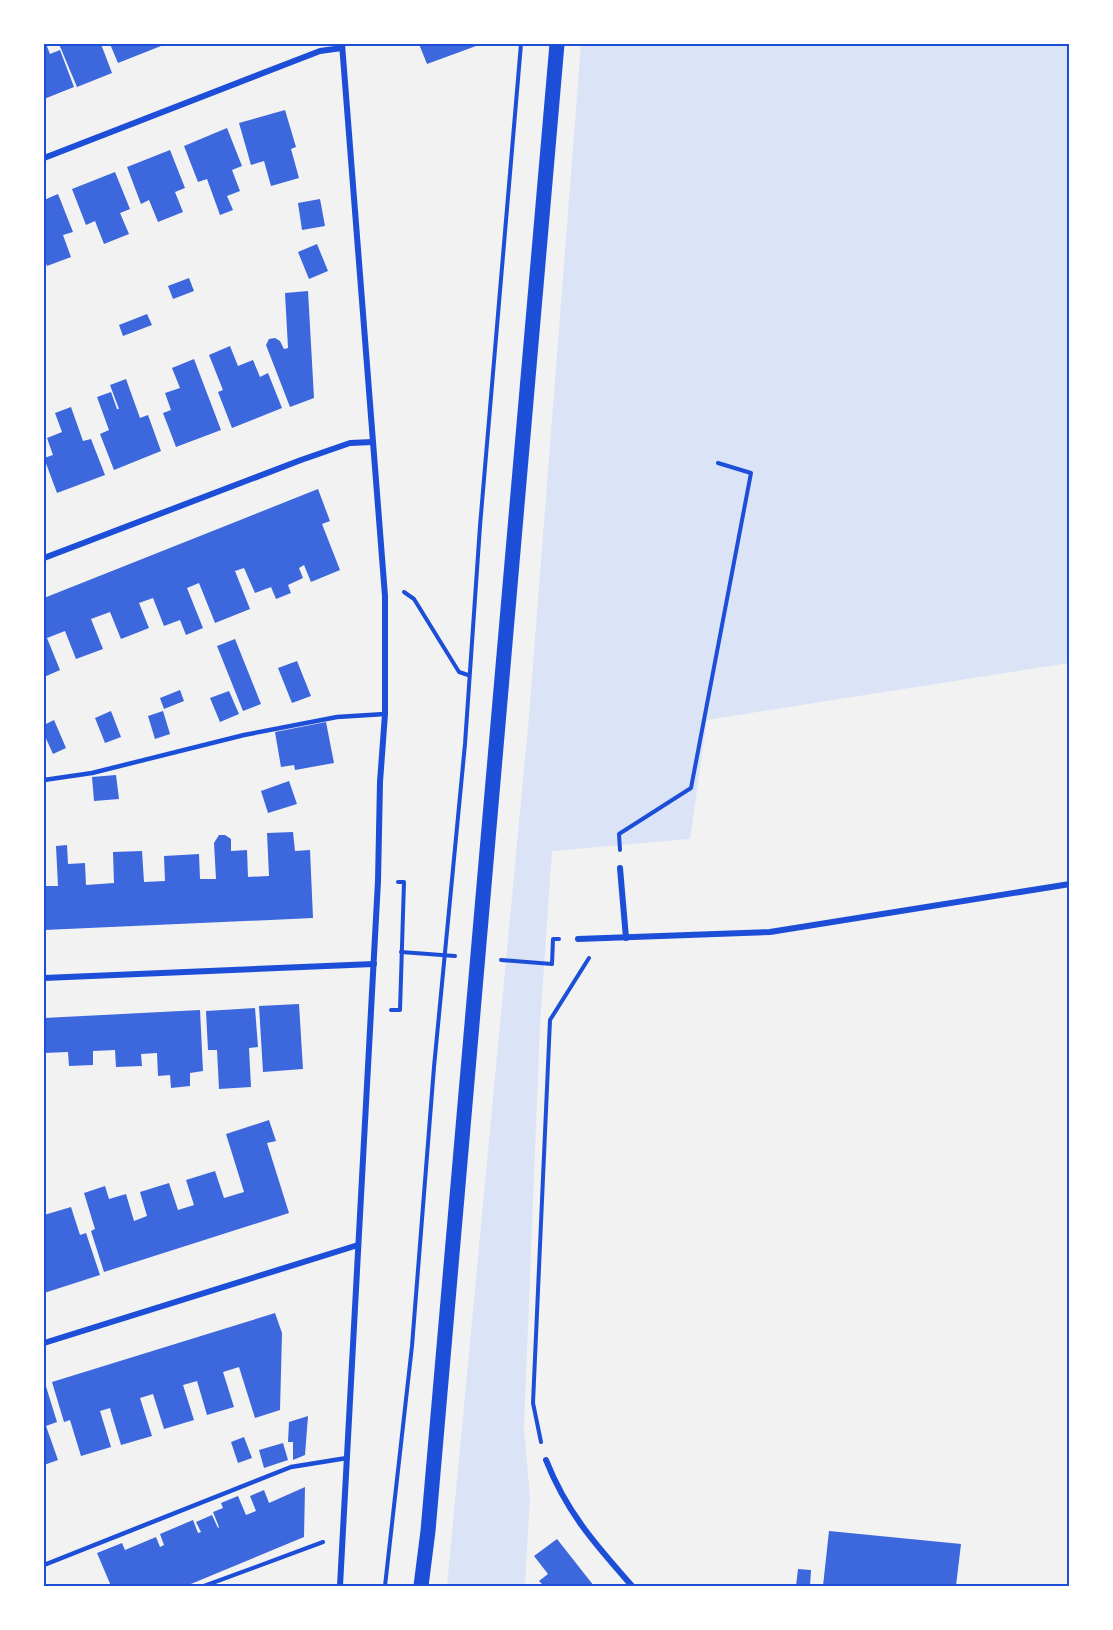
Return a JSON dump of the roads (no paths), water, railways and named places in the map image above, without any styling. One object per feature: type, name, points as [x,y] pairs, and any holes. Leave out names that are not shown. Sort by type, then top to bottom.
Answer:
[{"type":"main road","points":[[421,1587],[429,1519],[557,44]]},
{"type":"street","points":[[44,158],[320,51],[342,46],[385,596],[385,714],[380,782],[374,964],[369,1012],[340,1587]]},
{"type":"street","points":[[44,558],[301,460],[350,443],[373,442]]},
{"type":"street","points":[[620,868],[626,938]]},
{"type":"street","points":[[578,939],[770,932],[1070,884]]},
{"type":"street","points":[[44,978],[374,964]]},
{"type":"street","points":[[44,1342],[358,1245]]},
{"type":"street","points":[[546,1460],[567,1505],[591,1539],[632,1587]]},
{"type":"lane","points":[[44,780],[92,772],[244,735],[338,717],[385,714]]},
{"type":"lane","points":[[44,1565],[291,1467],[347,1458]]}]
